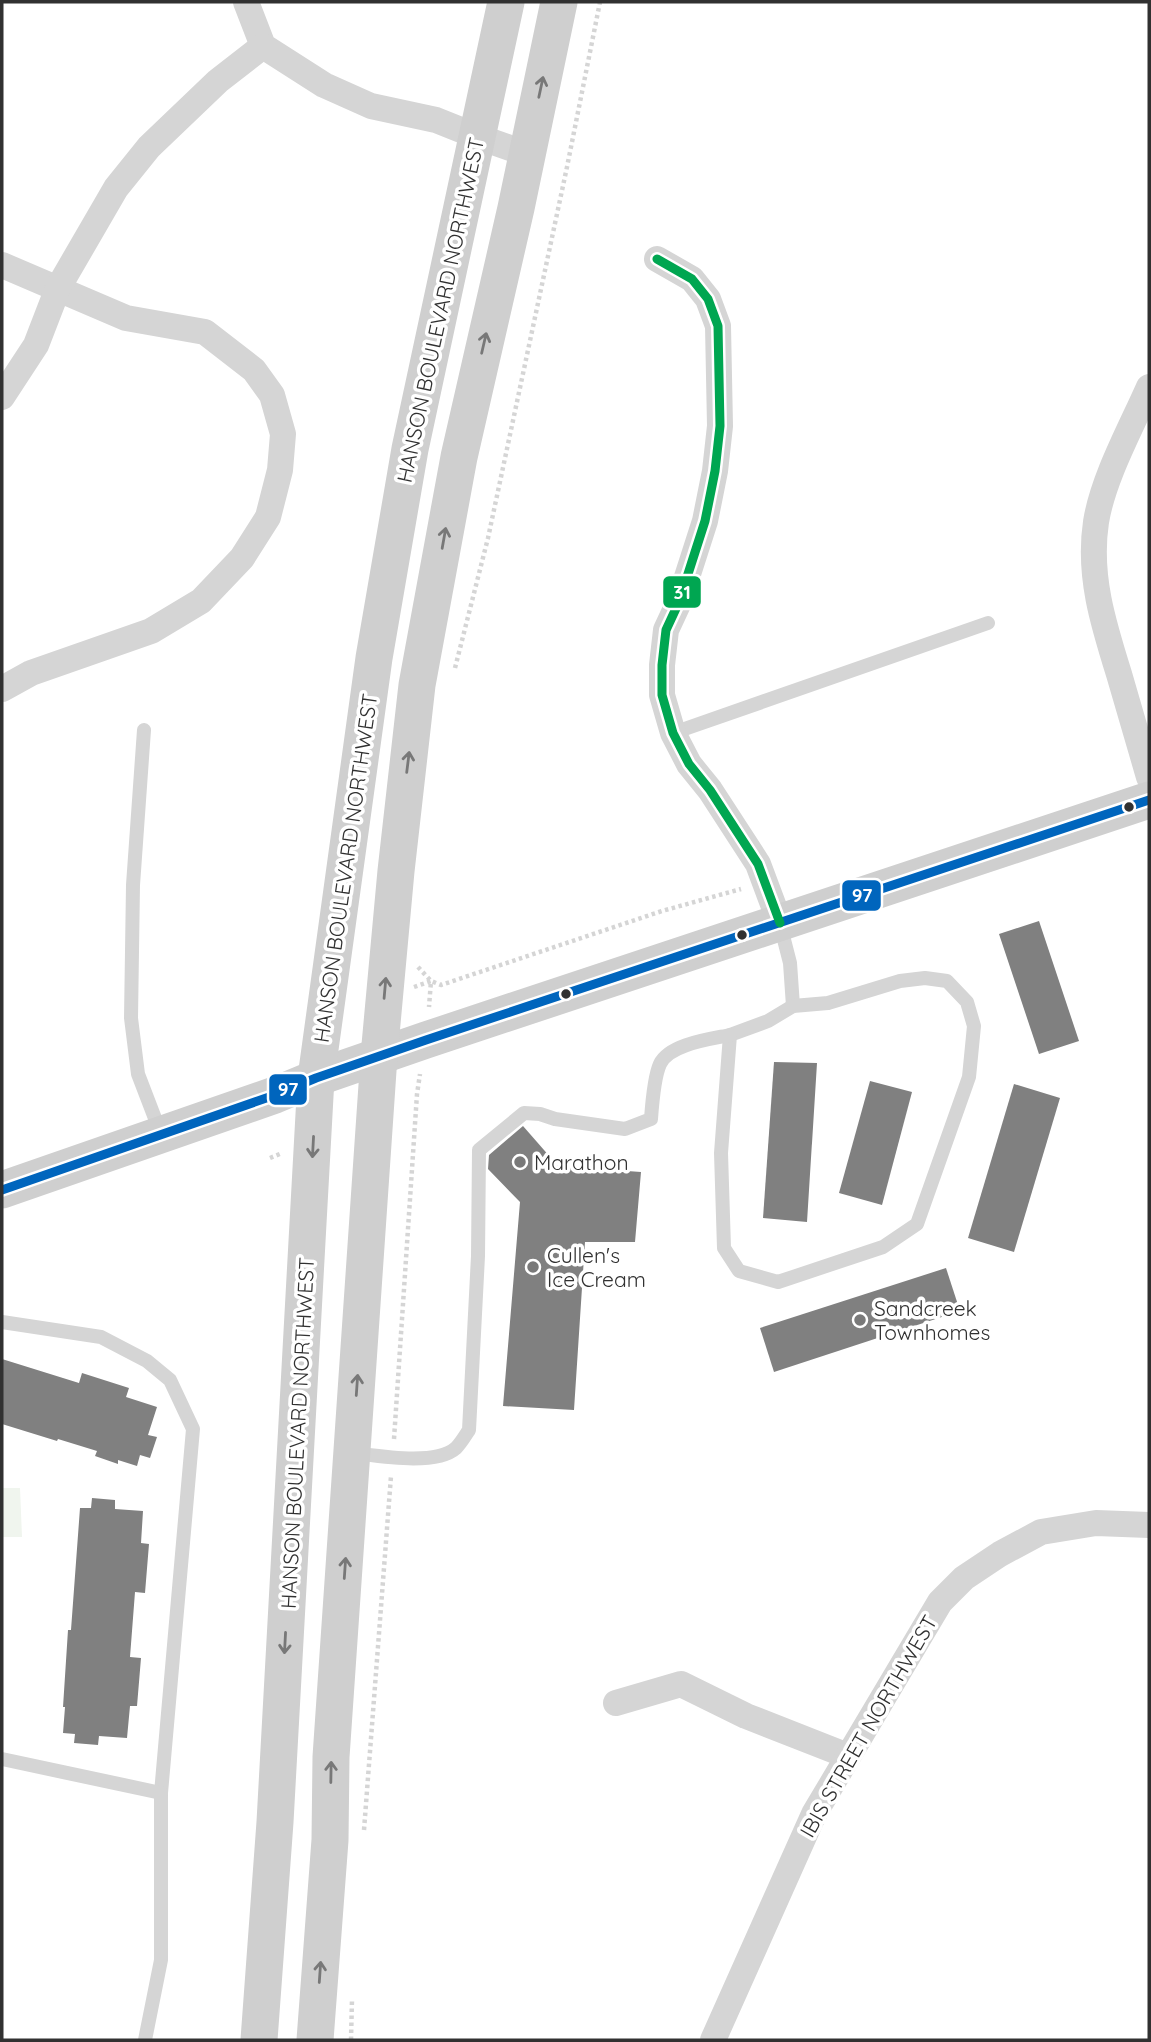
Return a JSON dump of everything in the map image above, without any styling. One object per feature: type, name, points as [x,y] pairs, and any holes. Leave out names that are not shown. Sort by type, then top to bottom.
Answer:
[{"type":"main road","name":"HANSON BOULEVARD NORTHWEST","points":[[259,2040],[275,1822],[316,1078],[374,657],[410,449],[506,2]]},
{"type":"main road","points":[[316,2040],[330,1840],[331,1757],[379,1056],[417,685],[458,457],[559,2]]},
{"type":"main road","points":[[2,1190],[275,1096],[379,1056],[1149,800]]},
{"type":"main road","points":[[275,1822],[290,1867],[278,2040]]},
{"type":"street","points":[[246,2],[263,46],[324,85],[371,106],[436,120],[527,154]]},
{"type":"street","points":[[2,397],[36,345],[58,288],[116,188],[149,147],[218,81],[263,46]]},
{"type":"street","points":[[657,259],[692,279],[708,299],[718,326],[720,426],[705,521],[679,602],[666,630],[662,695],[673,733],[689,764],[710,790],[758,864],[780,923]]},
{"type":"street","points":[[2,265],[125,318],[205,332],[254,370],[272,395],[283,434],[280,470],[268,517],[242,558],[201,601],[151,631],[31,673],[2,689]]},
{"type":"street","points":[[1149,387],[1106,485],[1097,519],[1093,554],[1101,616],[1149,777]]},
{"type":"street","name":"IBIS STREET NORTHWEST","points":[[713,2040],[814,1814],[940,1602],[964,1578],[1000,1554],[1041,1532],[1097,1523],[1149,1525]]},
{"type":"street","points":[[616,1703],[681,1684],[746,1716],[848,1756]]},
{"type":"lane","points":[[673,733],[988,623]]},
{"type":"lane","points":[[144,730],[133,885],[131,1018],[138,1074],[162,1135]]},
{"type":"lane","points":[[780,923],[790,963],[793,1006]]},
{"type":"lane","points":[[352,1453],[392,1457],[438,1457],[455,1449],[469,1430],[479,1229],[479,1150],[524,1113],[625,1129],[651,1119],[660,1062],[672,1051],[768,1021],[793,1006],[828,1003],[900,981],[925,978],[947,981],[967,1002],[974,1026],[969,1077],[917,1224],[883,1247],[778,1282],[739,1271],[724,1248],[721,1153],[730,1035]]},
{"type":"lane","points":[[2,1322],[101,1337],[147,1360],[170,1380],[193,1429],[161,1793],[161,1960],[145,2040]]},
{"type":"lane","points":[[2,1759],[161,1793]]},
{"type":"path","points":[[453,676],[488,537],[600,2]]},
{"type":"path","points":[[418,966],[431,981],[441,985],[662,911],[766,882]]},
{"type":"path","points":[[363,1841],[417,1094]]},
{"type":"path","points":[[351,2040],[353,1990]]},
{"type":"shaded area","points":[[2,1488],[20,1488],[22,1537],[2,1537]]},
{"type":"building","points":[[1039,921],[1079,1041],[1039,1054],[999,934]]},
{"type":"building","points":[[774,1062],[817,1063],[807,1222],[763,1218]]},
{"type":"building","points":[[870,1081],[912,1092],[882,1205],[839,1193]]},
{"type":"building","name":"Sandcreek Townhomes","points":[[1014,1084],[1060,1098],[1014,1252],[968,1238]]},
{"type":"building","points":[[523,1126],[558,1166],[641,1172],[635,1242],[585,1242],[574,1410],[503,1406],[520,1202],[488,1169],[489,1155]]},
{"type":"building","name":"Sandcreek Townhomes","points":[[946,1268],[960,1311],[774,1372],[760,1328]]},
{"type":"building","points":[[2,1359],[79,1383],[82,1373],[129,1388],[126,1397],[157,1407],[148,1435],[157,1437],[150,1458],[140,1455],[137,1466],[118,1460],[118,1464],[95,1456],[97,1451],[2,1424]]},
{"type":"building","points":[[92,1498],[115,1500],[115,1509],[143,1511],[141,1543],[149,1544],[145,1593],[135,1592],[130,1657],[141,1658],[137,1706],[130,1706],[127,1738],[99,1736],[98,1745],[74,1743],[75,1734],[63,1733],[68,1630],[71,1630],[80,1508],[91,1508]]},
{"type":"transit line","name":"31","points":[[657,259],[692,279],[708,299],[718,326],[720,426],[705,521],[679,602],[666,630],[662,695],[673,733],[689,764],[710,790],[758,864],[780,923]]},
{"type":"transit line","name":"97","points":[[2,1190],[426,1040],[1149,800]]},
{"type":"place","name":"Marathon","points":[[520,1162]]},
{"type":"place","name":"Cullen's Ice Cream","points":[[533,1267]]},
{"type":"place","name":"Sandcreek Townhomes","points":[[860,1320]]}]
